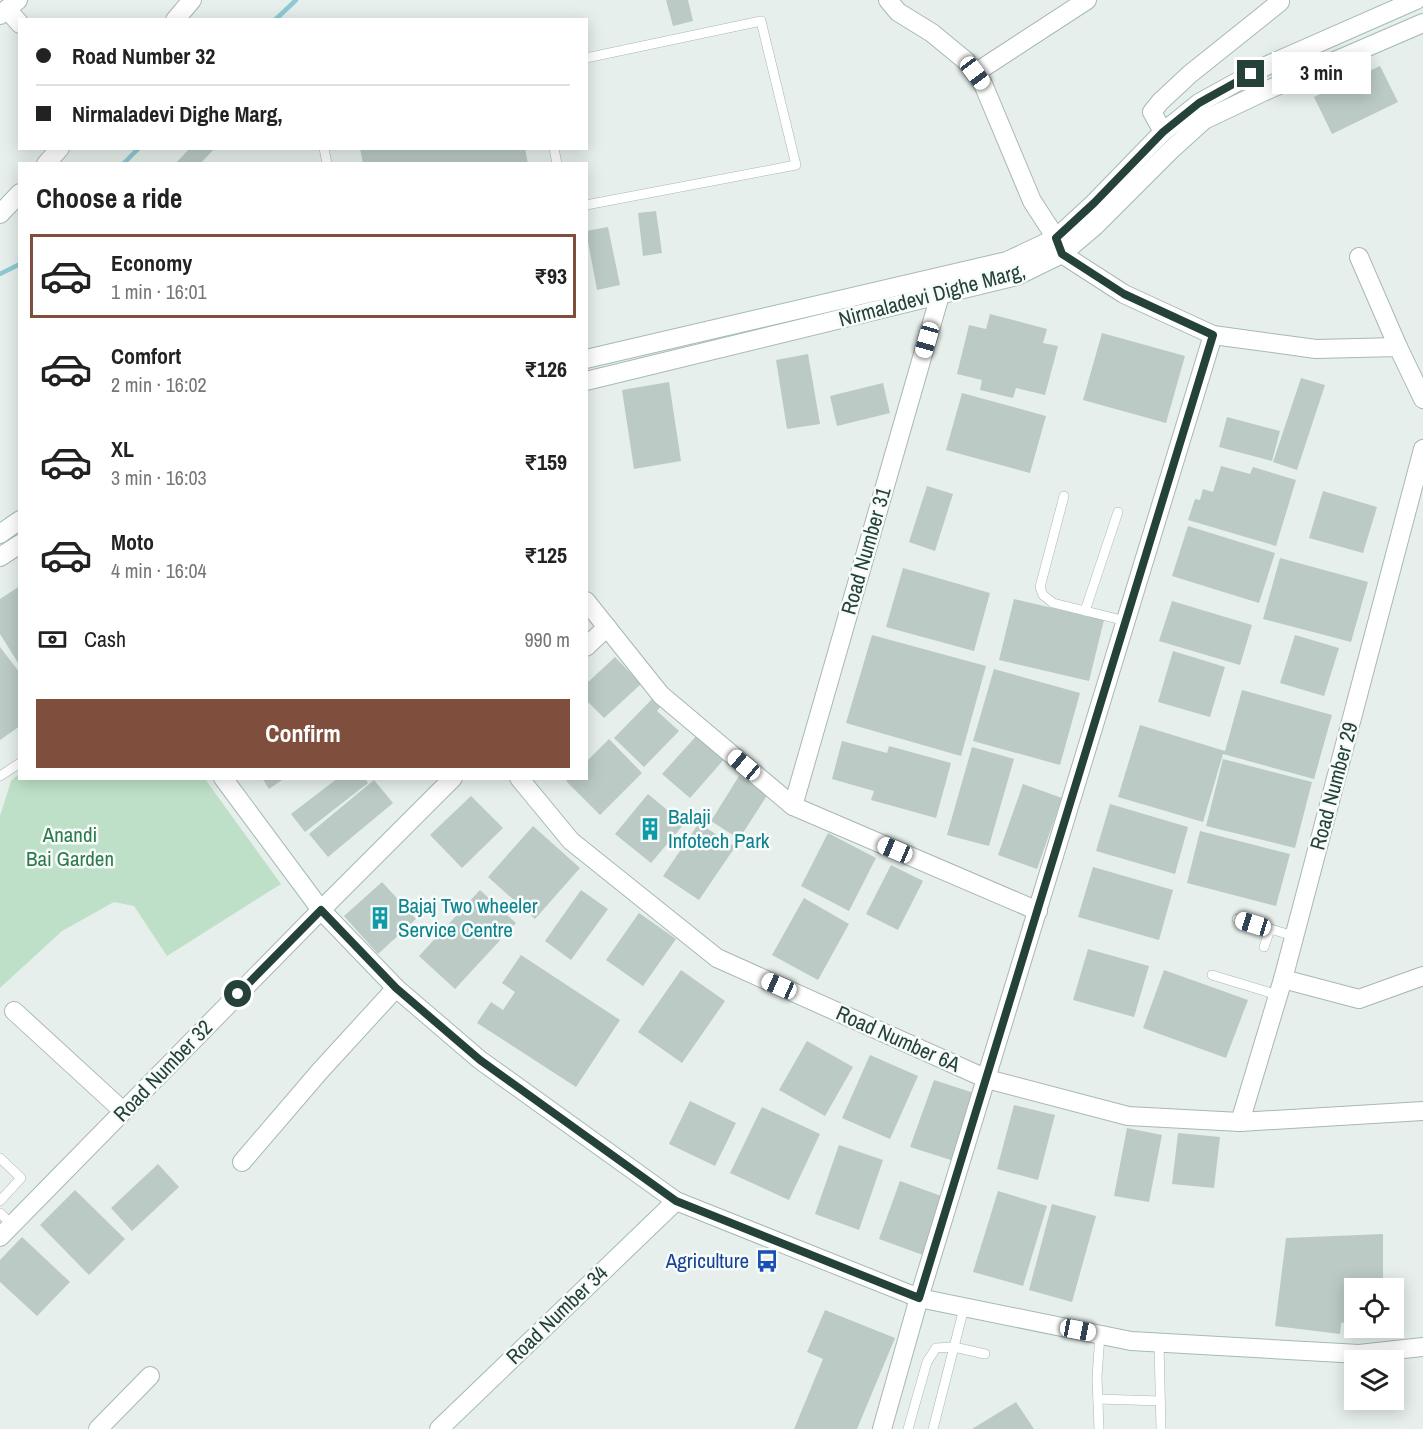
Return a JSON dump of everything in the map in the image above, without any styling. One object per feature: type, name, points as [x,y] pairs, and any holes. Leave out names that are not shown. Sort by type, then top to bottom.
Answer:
[{"type":"street","points":[[177,18],[192,0]]},
{"type":"street","points":[[888,0],[898,12],[932,33],[966,61],[983,84],[1032,201],[1059,246],[1124,294],[1213,335],[1316,349],[1398,347]]},
{"type":"street","points":[[975,73],[1087,0]]},
{"type":"street","points":[[1163,132],[1152,112],[1160,102],[1280,2],[1278,0]]},
{"type":"street","name":"Nirmaladevi Dighe Marg,","points":[[588,358],[1007,261],[1059,246],[1094,203],[1163,132],[1199,103],[1268,65],[1409,3]]},
{"type":"street","points":[[8,8],[18,21]]},
{"type":"street","name":"Nirmaladevi Dighe Marg,","points":[[588,381],[1017,276],[1059,246],[1095,226],[1204,120],[1418,25]]},
{"type":"street","points":[[1331,38],[1339,60]]},
{"type":"street","points":[[48,162],[58,150]]},
{"type":"street","points":[[0,214],[18,195]]},
{"type":"street","points":[[1359,257],[1423,399]]},
{"type":"street","name":"Road Number 31","points":[[793,806],[939,295]]},
{"type":"street","points":[[882,1429],[919,1298],[1213,335]]},
{"type":"street","name":"Road Number 29","points":[[1240,1122],[1281,987],[1423,449]]},
{"type":"street","points":[[0,534],[18,521]]},
{"type":"street","points":[[0,557],[18,545]]},
{"type":"street","points":[[588,603],[662,695],[793,806],[1038,911]]},
{"type":"street","points":[[588,645],[607,627]]},
{"type":"street","points":[[224,780],[321,910],[396,988],[480,1060],[676,1201],[919,1298],[1100,1335],[1131,1341],[1359,1354],[1423,1347]]},
{"type":"street","name":"Road Number 32","points":[[4,1225],[123,1111],[451,780]]},
{"type":"street","name":"Road Number 6A","points":[[521,780],[572,841],[717,958],[987,1079],[1128,1116],[1240,1122],[1423,1111]]},
{"type":"street","points":[[1281,987],[1359,999],[1423,976]]},
{"type":"street","points":[[242,1162],[320,1071],[396,988]]},
{"type":"street","points":[[14,1011],[123,1111]]},
{"type":"street","name":"Road Number 34","points":[[446,1426],[676,1201]]},
{"type":"street","points":[[98,1429],[150,1376]]},
{"type":"lane","points":[[588,58],[761,21],[796,165],[588,206]]},
{"type":"lane","points":[[1065,496],[1040,587],[1043,595],[1053,603],[1125,621]]},
{"type":"lane","points":[[1085,611],[1118,512]]},
{"type":"lane","points":[[0,776],[18,764]]},
{"type":"lane","points":[[1237,919],[1294,936]]},
{"type":"lane","points":[[1264,947],[1270,929]]},
{"type":"lane","points":[[1212,975],[1281,987]]},
{"type":"lane","points":[[0,1158],[21,1178],[0,1201]]},
{"type":"lane","points":[[933,1429],[964,1308]]},
{"type":"lane","points":[[1099,1429],[1100,1335]]},
{"type":"lane","points":[[1159,1343],[1161,1429]]},
{"type":"lane","points":[[908,1429],[931,1354],[936,1348],[954,1347],[985,1354]]},
{"type":"lane","points":[[1098,1399],[1160,1401]]},
{"type":"green space","name":"Anandi Bai Garden","points":[[18,775],[18,780],[206,780],[281,884],[167,956],[134,906],[114,902],[62,931],[0,988],[0,816],[11,781]]},
{"type":"building","points":[[666,0],[688,0],[693,21],[673,26]]},
{"type":"building","points":[[1380,66],[1398,102],[1332,134],[1314,97]]},
{"type":"building","points":[[188,150],[213,150],[202,162],[177,162]]},
{"type":"building","points":[[360,150],[525,150],[528,162],[363,162]]},
{"type":"building","points":[[656,211],[662,253],[643,256],[638,213]]},
{"type":"building","points":[[608,227],[620,285],[597,290],[588,231]]},
{"type":"building","points":[[990,314],[1047,329],[1043,343],[1058,346],[1045,395],[1016,388],[1013,398],[980,390],[982,380],[957,374],[969,325],[986,329]]},
{"type":"building","points":[[1102,333],[1185,356],[1166,423],[1083,400]]},
{"type":"building","points":[[808,354],[820,424],[787,429],[776,360]]},
{"type":"building","points":[[1301,378],[1325,385],[1297,470],[1273,462]]},
{"type":"building","points":[[669,382],[681,461],[634,469],[622,390]]},
{"type":"building","points":[[883,383],[890,413],[837,426],[830,396]]},
{"type":"building","points":[[962,393],[1046,416],[1030,473],[946,450]]},
{"type":"building","points":[[1227,417],[1280,431],[1272,461],[1219,447]]},
{"type":"building","points":[[1221,466],[1250,474],[1253,467],[1296,480],[1276,546],[1188,520],[1195,499],[1200,500],[1203,489],[1213,492]]},
{"type":"building","points":[[927,486],[953,494],[935,551],[909,542]]},
{"type":"building","points":[[1323,491],[1377,507],[1363,553],[1309,538]]},
{"type":"building","points":[[1188,526],[1275,553],[1259,603],[1172,576]]},
{"type":"building","points":[[1280,558],[1368,582],[1351,642],[1263,619]]},
{"type":"building","points":[[903,568],[990,593],[974,651],[886,627]]},
{"type":"building","points":[[18,587],[18,663],[0,634],[0,599]]},
{"type":"building","points":[[1014,599],[1104,620],[1089,681],[999,660]]},
{"type":"building","points":[[1172,601],[1252,625],[1240,665],[1159,641]]},
{"type":"building","points":[[872,635],[986,666],[961,756],[846,723]]},
{"type":"building","points":[[1295,635],[1339,648],[1324,696],[1280,683]]},
{"type":"building","points":[[0,647],[18,670],[18,727],[0,740]]},
{"type":"building","points":[[1173,651],[1225,667],[1210,717],[1158,702]]},
{"type":"building","points":[[615,657],[641,684],[604,718],[588,702],[588,682]]},
{"type":"building","points":[[994,669],[1080,693],[1060,765],[973,741]]},
{"type":"building","points":[[1242,690],[1332,715],[1314,779],[1223,754],[1203,822],[1118,797],[1140,725],[1225,751]]},
{"type":"building","points":[[654,697],[662,705],[657,711],[679,731],[644,767],[614,738]]},
{"type":"building","points":[[699,733],[726,757],[690,798],[662,774]]},
{"type":"building","points":[[609,739],[642,773],[600,815],[566,781],[588,780],[588,760]]},
{"type":"building","points":[[842,741],[887,753],[889,746],[951,763],[936,818],[871,800],[874,791],[832,779]]},
{"type":"building","points":[[972,747],[1014,759],[989,846],[947,835]]},
{"type":"building","points":[[1223,759],[1312,782],[1295,848],[1206,826]]},
{"type":"building","points":[[739,776],[768,794],[739,839],[711,821]]},
{"type":"building","points":[[263,780],[282,780],[269,789]]},
{"type":"building","points":[[335,780],[366,780],[368,783],[305,832],[291,814]]},
{"type":"building","points":[[374,780],[393,803],[328,857],[309,834]]},
{"type":"building","points":[[1023,784],[1062,798],[1037,869],[998,855]]},
{"type":"building","name":"Balaji Infotech Park","points":[[648,794],[684,824],[651,863],[615,834]]},
{"type":"building","points":[[471,796],[503,828],[462,868],[430,835]]},
{"type":"building","points":[[1110,804],[1188,827],[1175,874],[1096,851]]},
{"type":"building","points":[[699,823],[735,847],[699,900],[663,876]]},
{"type":"building","points":[[533,826],[580,868],[535,919],[488,877]]},
{"type":"building","points":[[1200,831],[1290,854],[1276,906],[1187,883]]},
{"type":"building","points":[[828,833],[876,858],[849,911],[801,886]]},
{"type":"building","points":[[891,865],[923,881],[898,930],[866,914]]},
{"type":"building","points":[[1093,867],[1173,890],[1159,940],[1078,917]]},
{"type":"building","name":"Bajaj Two wheeler Service Centre","points":[[382,882],[416,919],[378,954],[344,916]]},
{"type":"building","points":[[480,890],[516,923],[455,989],[419,956]]},
{"type":"building","points":[[581,890],[608,909],[571,960],[545,941]]},
{"type":"building","points":[[804,898],[849,924],[818,980],[772,955]]},
{"type":"building","points":[[639,913],[676,939],[643,986],[606,960]]},
{"type":"building","points":[[1088,949],[1149,966],[1134,1017],[1073,1000]]},
{"type":"building","points":[[521,955],[620,1020],[576,1087],[477,1023],[491,1002],[503,1010],[515,992],[502,983]]},
{"type":"building","points":[[681,970],[725,1001],[682,1063],[638,1032]]},
{"type":"building","points":[[1164,970],[1248,1000],[1226,1058],[1143,1028]]},
{"type":"building","points":[[807,1041],[853,1067],[825,1116],[779,1090]]},
{"type":"building","points":[[870,1055],[918,1076],[890,1139],[842,1118]]},
{"type":"building","points":[[934,1080],[977,1094],[954,1161],[910,1147]]},
{"type":"building","points":[[690,1101],[736,1123],[715,1166],[669,1144]]},
{"type":"building","points":[[1014,1105],[1055,1115],[1038,1180],[997,1169]]},
{"type":"building","points":[[762,1107],[820,1134],[789,1200],[730,1173]]},
{"type":"building","points":[[1127,1128],[1162,1135],[1149,1202],[1114,1196]]},
{"type":"building","points":[[1178,1133],[1220,1137],[1214,1188],[1172,1184]]},
{"type":"building","points":[[839,1145],[883,1160],[859,1230],[815,1214]]},
{"type":"building","points":[[158,1164],[179,1187],[132,1231],[111,1208]]},
{"type":"building","points":[[900,1181],[944,1197],[923,1255],[879,1239]]},
{"type":"building","points":[[75,1190],[125,1239],[89,1275],[40,1225]]},
{"type":"building","points":[[998,1191],[1047,1206],[1023,1286],[973,1272]]},
{"type":"building","points":[[1052,1204],[1096,1216],[1072,1302],[1029,1290]]},
{"type":"building","points":[[1383,1234],[1383,1278],[1344,1278],[1344,1323],[1341,1323],[1340,1334],[1275,1326],[1286,1238]]},
{"type":"building","points":[[22,1237],[70,1282],[37,1316],[0,1282],[0,1260]]},
{"type":"building","points":[[825,1310],[895,1338],[857,1429],[794,1429],[823,1359],[807,1352]]},
{"type":"building","points":[[1016,1402],[1034,1429],[972,1429]]},
{"type":"waterway","points":[[277,18],[296,0]]},
{"type":"waterway","points":[[125,162],[137,150]]},
{"type":"waterway","points":[[0,274],[18,265]]},
{"type":"place","name":"Balaji Infotech Park","points":[[650,829]]},
{"type":"place","name":"Bajaj Two wheeler Service Centre","points":[[380,918]]},
{"type":"place","name":"Agriculture","points":[[767,1261]]},
{"type":"route","points":[[238,994],[321,910],[396,988],[480,1060],[676,1201],[919,1298],[1213,335],[1124,294],[1062,254],[1056,238],[1094,203],[1163,132],[1199,103],[1251,74]]}]
